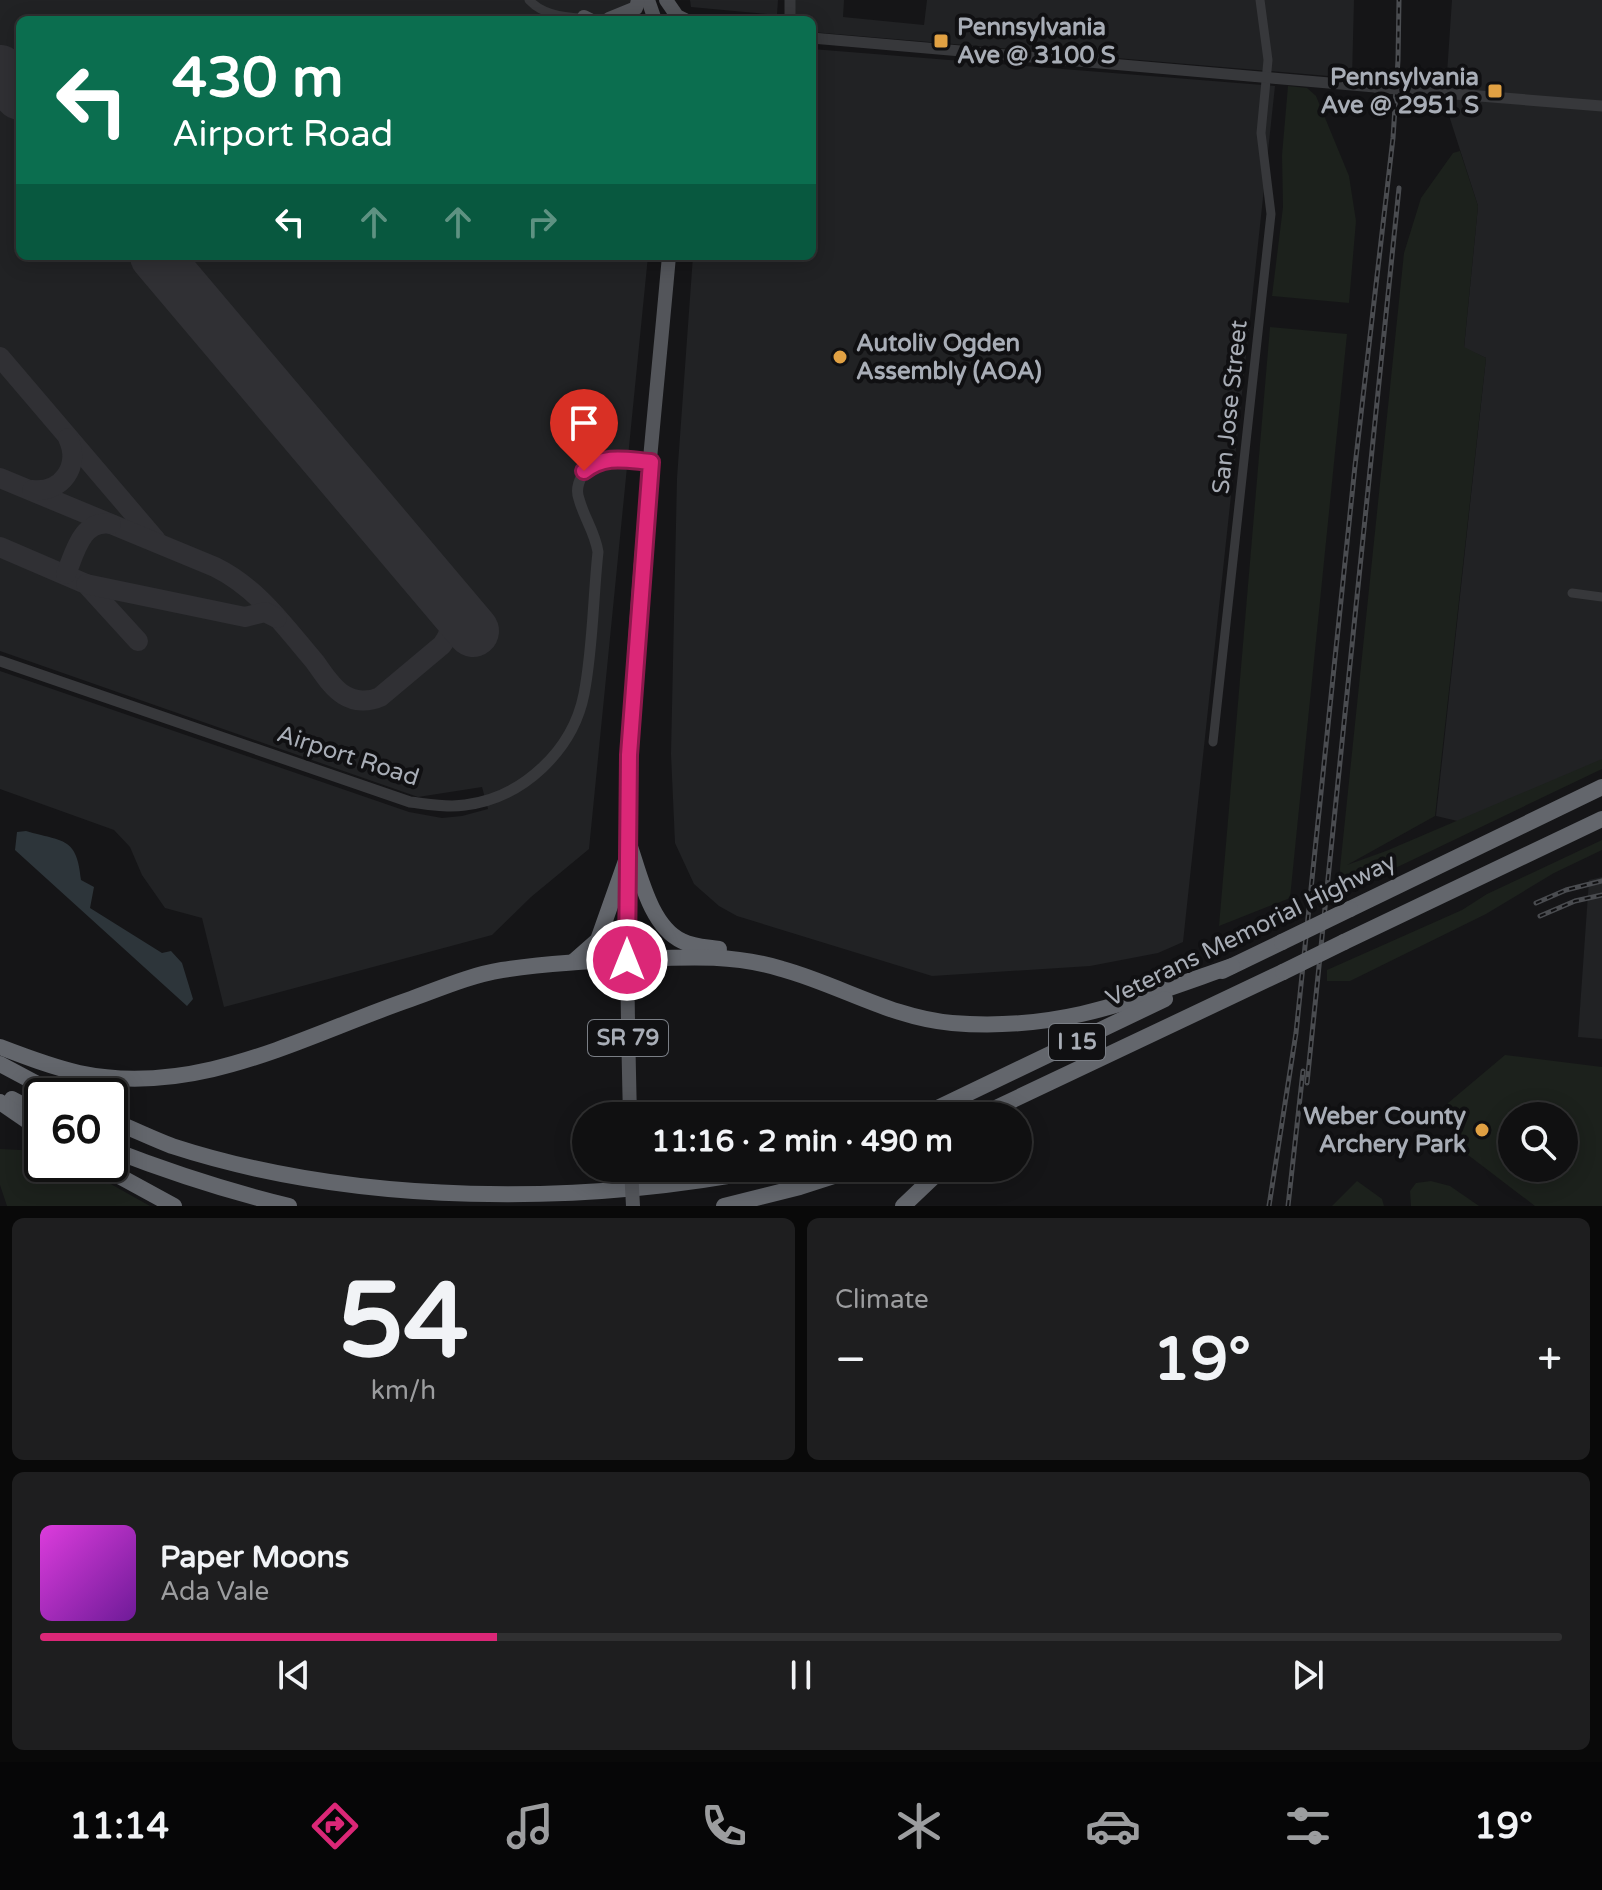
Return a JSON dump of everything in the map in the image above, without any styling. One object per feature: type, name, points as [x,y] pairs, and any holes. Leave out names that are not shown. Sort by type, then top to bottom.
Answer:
[{"type":"highway","name":"Veterans Memorial Highway","points":[[950,1102],[1602,787]]},
{"type":"highway","name":"Veterans Memorial Highway","points":[[1008,1102],[1602,819]]},
{"type":"highway","points":[[627,838],[651,905],[667,932],[690,944],[765,958],[784,969]]},
{"type":"highway","points":[[573,962],[598,940],[627,858]]},
{"type":"highway","points":[[0,1047],[82,1073],[187,1076],[250,1061],[395,1004],[499,970],[573,962],[714,956],[750,960],[784,969],[914,1018],[983,1025],[1048,1021],[1108,1009],[1232,966]]},
{"type":"highway","points":[[0,1064],[26,1078]]},
{"type":"highway","points":[[1026,1102],[1057,1078]]},
{"type":"highway","points":[[0,1093],[24,1106]]},
{"type":"highway","points":[[0,1102],[24,1119]]},
{"type":"highway","points":[[128,1128],[172,1146],[243,1168],[311,1185],[370,1195],[522,1204],[640,1197],[719,1182]]},
{"type":"highway","points":[[128,1156],[211,1186],[289,1206]]},
{"type":"highway","points":[[128,1181],[174,1206]]},
{"type":"highway","points":[[724,1206],[816,1182]]},
{"type":"highway","points":[[903,1206],[928,1182]]},
{"type":"main road","points":[[618,16],[636,8],[638,0]]},
{"type":"main road","name":"SR 79","points":[[630,1102],[627,838],[635,662],[669,260]]},
{"type":"main road","points":[[632,1182],[633,1206]]},
{"type":"street","points":[[529,0],[535,7],[550,14],[568,16]]},
{"type":"street","name":"San Jose Street","points":[[1213,742],[1271,214],[1261,133],[1267,45],[1260,0]]},
{"type":"street","points":[[816,38],[1602,106]]},
{"type":"street","name":"Airport Road","points":[[0,661],[410,802],[454,806],[495,798],[543,768],[565,741],[584,695],[598,552],[596,535],[577,496],[578,483],[584,471],[595,462],[651,462]]},
{"type":"street","points":[[1572,593],[1602,597]]},
{"type":"shaded area","points":[[0,0],[633,0],[635,16],[16,16],[16,260],[648,260],[589,849],[531,897],[492,935],[224,1007],[202,918],[165,908],[142,875],[130,847],[114,830],[0,789],[0,671],[409,812],[442,818],[488,809],[482,787],[418,797],[0,651]]},
{"type":"shaded area","points":[[690,0],[778,0],[777,15],[691,7]]},
{"type":"shaded area","points":[[794,0],[844,0],[843,17],[924,25],[927,0],[1354,0],[1352,78],[816,32],[816,16],[795,16]]},
{"type":"shaded area","points":[[1452,0],[1602,0],[1602,762],[1462,822],[1436,816],[1486,358],[1464,348],[1478,206],[1445,103]]},
{"type":"shaded area","points":[[816,49],[1275,86],[1183,942],[1158,953],[1090,966],[932,976],[737,916],[719,906],[694,884],[675,843],[671,754],[677,478],[693,260],[816,260]]},
{"type":"shaded area","points":[[1288,86],[1307,88],[1316,96],[1349,176],[1356,221],[1349,303],[1272,296],[1283,207],[1282,155]]},
{"type":"shaded area","points":[[1460,151],[1478,206],[1464,347],[1486,358],[1435,816],[1347,865],[1602,759],[1602,769],[1341,894],[1340,868],[1404,253],[1421,198],[1453,153]]},
{"type":"shaded area","points":[[1270,327],[1347,334],[1290,898],[1219,926]]},
{"type":"shaded area","points":[[26,831],[59,840],[72,848],[81,880],[94,887],[90,908],[162,953],[171,951],[182,963],[193,999],[187,1006],[15,850],[17,832]]},
{"type":"shaded area","points":[[1602,840],[1602,850],[1554,873],[1486,914],[1350,981],[1327,981],[1327,970],[1462,910],[1487,894]]},
{"type":"shaded area","points":[[1602,877],[1602,1039],[1578,1037],[1589,880]]},
{"type":"shaded area","name":"Weber County Archery Park","points":[[1505,1055],[1602,1067],[1602,1206],[1535,1206],[1504,1182],[1578,1182],[1578,1102],[1498,1102],[1498,1178],[1455,1145],[1448,1103]]},
{"type":"shaded area","points":[[0,1149],[24,1150],[24,1182],[107,1182],[150,1206],[7,1206],[0,1185]]},
{"type":"shaded area","points":[[1357,1181],[1382,1199],[1384,1206],[1332,1206]]},
{"type":"shaded area","points":[[1431,1181],[1450,1186],[1479,1206],[1411,1206],[1410,1191],[1416,1183]]},
{"type":"taxiway","points":[[0,357],[156,540]]},
{"type":"taxiway","points":[[32,490],[52,487],[66,476],[72,458],[68,438]]},
{"type":"taxiway","points":[[0,478],[230,576],[258,597],[328,680],[353,699],[380,697],[442,645],[451,621],[443,596]]},
{"type":"taxiway","points":[[66,574],[86,532],[101,524],[111,524]]},
{"type":"taxiway","points":[[0,547],[86,584],[138,641]]},
{"type":"taxiway","points":[[86,584],[245,617],[265,612],[277,618]]},
{"type":"runway","points":[[0,71],[16,89]]},
{"type":"runway","points":[[159,260],[473,631]]},
{"type":"railway","points":[[1269,1206],[1296,1033],[1355,466],[1393,138],[1399,0]]},
{"type":"railway","points":[[1307,1083],[1399,188]]},
{"type":"railway","points":[[1536,903],[1566,890],[1602,881]]},
{"type":"railway","points":[[1540,916],[1575,901],[1602,895]]},
{"type":"railway","points":[[1288,1206],[1303,1071]]},
{"type":"place","name":"Pennsylvania Ave @ 3100 S","points":[[941,41]]},
{"type":"place","name":"Pennsylvania Ave @ 2951 S","points":[[1495,91]]},
{"type":"place","name":"Autoliv Ogden Assembly (AOA)","points":[[840,357]]},
{"type":"place","name":"Weber County Archery Park","points":[[1482,1130]]},
{"type":"route","points":[[584,471],[595,462],[604,460],[651,462],[629,755],[627,960]]}]
